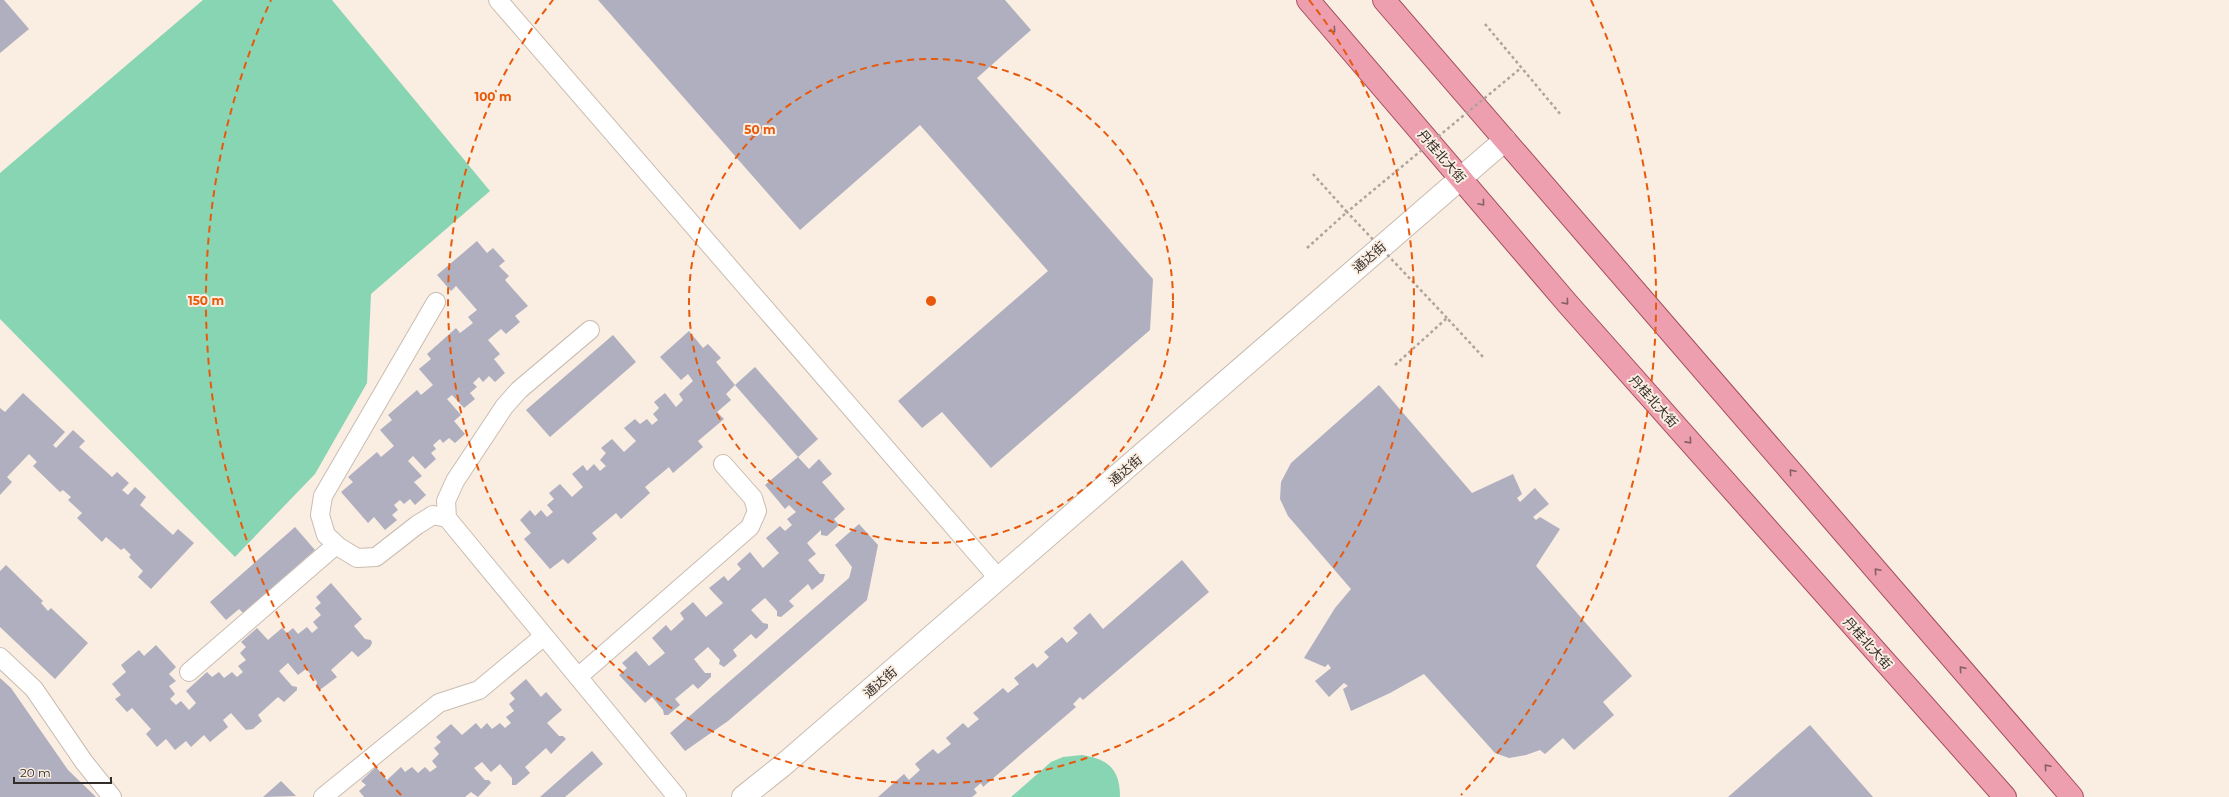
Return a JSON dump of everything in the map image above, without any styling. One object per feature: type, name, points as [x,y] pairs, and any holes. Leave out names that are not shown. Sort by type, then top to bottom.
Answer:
[{"type":"main road","name":"丹桂北大街","points":[[1308,0],[1567,303],[2005,797]]},
{"type":"main road","points":[[1384,0],[2072,797]]},
{"type":"street","name":"通达街","points":[[742,797],[782,766],[1505,140]]},
{"type":"lane","points":[[498,0],[999,579]]},
{"type":"lane","points":[[436,302],[323,496],[320,515],[326,535],[336,544],[357,558],[376,557],[417,525],[433,515],[447,518]]},
{"type":"lane","points":[[590,330],[519,390],[504,407],[455,481],[446,501],[447,518],[677,797]]},
{"type":"lane","points":[[578,677],[750,527],[757,511],[753,498],[723,464]]},
{"type":"lane","points":[[189,672],[336,544]]},
{"type":"lane","points":[[323,797],[439,703],[479,690],[544,636]]},
{"type":"lane","points":[[0,657],[34,689],[84,762],[112,797]]},
{"type":"path","points":[[1485,24],[1520,68],[1561,115]]},
{"type":"path","points":[[1308,248],[1347,212],[1520,68]]},
{"type":"path","points":[[1313,174],[1483,357]]},
{"type":"path","points":[[1395,365],[1447,318]]},
{"type":"green space","points":[[203,0],[332,0],[490,191],[371,294],[367,383],[315,474],[235,557],[0,319],[0,173]]},
{"type":"green space","points":[[1082,755],[1099,759],[1111,767],[1118,779],[1120,797],[1011,797],[1051,762],[1063,757]]},
{"type":"building","points":[[0,0],[4,0],[29,29],[0,53]]},
{"type":"building","points":[[598,0],[1005,0],[1031,30],[977,78],[1153,279],[1150,330],[991,468],[942,412],[922,428],[898,401],[1048,271],[920,125],[800,230]]},
{"type":"building","points":[[477,241],[487,253],[493,248],[505,261],[499,266],[509,276],[505,280],[528,306],[515,316],[520,322],[506,334],[501,329],[488,340],[500,354],[494,359],[505,373],[495,382],[489,376],[483,382],[479,377],[473,383],[477,387],[470,393],[475,399],[464,408],[452,395],[447,399],[461,415],[454,421],[465,434],[455,443],[449,438],[443,443],[440,439],[433,445],[436,449],[431,453],[436,459],[425,469],[413,456],[408,461],[422,476],[414,482],[426,495],[415,505],[410,499],[404,504],[400,500],[394,505],[398,510],[392,515],[397,520],[385,530],[374,517],[368,523],[341,492],[353,482],[348,477],[377,452],[381,457],[394,446],[380,430],[392,420],[388,415],[417,390],[421,395],[433,385],[419,369],[431,359],[427,354],[456,328],[460,333],[473,323],[468,317],[477,310],[456,286],[451,291],[437,275]]},
{"type":"building","points":[[689,331],[703,348],[708,344],[721,358],[716,362],[735,385],[726,394],[731,400],[717,412],[724,419],[698,441],[703,447],[673,473],[669,467],[645,487],[650,493],[621,519],[616,513],[592,533],[597,539],[568,564],[563,559],[550,569],[524,539],[531,533],[520,520],[530,510],[535,516],[541,510],[547,517],[553,512],[547,505],[554,499],[549,493],[560,484],[572,497],[583,487],[572,474],[583,465],[587,471],[594,464],[600,471],[606,466],[600,460],[606,453],[601,448],[612,439],[624,452],[636,441],[624,428],[635,419],[640,424],[647,419],[652,425],[658,420],[653,414],[659,408],[654,402],[665,393],[676,407],[683,400],[679,394],[693,381],[688,374],[681,380],[660,357]]},
{"type":"building","points":[[613,335],[636,362],[550,437],[526,410]]},
{"type":"building","points":[[755,367],[818,439],[798,457],[735,385]]},
{"type":"building","points":[[1379,385],[1472,493],[1513,474],[1522,494],[1517,498],[1520,502],[1535,488],[1549,504],[1533,517],[1536,520],[1540,517],[1560,529],[1536,566],[1632,676],[1603,702],[1614,715],[1574,750],[1563,738],[1545,754],[1540,750],[1526,755],[1509,758],[1495,753],[1424,674],[1390,693],[1351,711],[1343,689],[1348,686],[1344,683],[1329,697],[1315,681],[1331,668],[1328,664],[1325,667],[1304,658],[1335,608],[1351,589],[1288,516],[1280,499],[1281,482],[1291,463]]},
{"type":"building","points":[[23,393],[65,432],[53,445],[56,448],[73,430],[85,441],[79,447],[112,477],[117,472],[129,483],[122,490],[128,495],[135,487],[146,497],[140,505],[173,535],[178,529],[194,543],[151,589],[138,577],[143,571],[129,557],[131,555],[124,548],[121,550],[106,537],[102,542],[77,518],[82,513],[68,500],[71,497],[63,490],[60,492],[33,466],[37,462],[29,454],[7,477],[12,482],[0,495],[0,408],[5,412]]},
{"type":"building","points":[[798,457],[809,469],[819,459],[832,474],[822,482],[845,509],[834,519],[839,525],[827,536],[821,535],[821,530],[807,543],[816,554],[808,560],[820,574],[825,574],[823,581],[812,590],[808,584],[789,601],[794,606],[781,617],[777,616],[777,611],[765,598],[751,610],[763,623],[768,624],[768,628],[756,639],[751,634],[733,650],[737,656],[724,667],[719,664],[720,660],[708,647],[694,659],[705,673],[711,673],[711,677],[698,689],[693,684],[675,699],[680,705],[668,715],[664,715],[663,710],[652,697],[645,703],[619,675],[627,668],[622,663],[636,651],[649,666],[665,653],[652,638],[666,625],[671,631],[684,619],[680,613],[693,602],[706,617],[723,603],[709,588],[724,576],[728,581],[741,569],[737,564],[750,552],[763,568],[779,553],[766,538],[780,526],[785,531],[792,525],[787,519],[796,512],[789,505],[785,509],[765,485]]},
{"type":"building","points":[[859,524],[878,545],[867,600],[728,721],[685,751],[670,733],[849,578],[852,567],[835,545]]},
{"type":"building","points":[[295,527],[315,550],[243,613],[239,609],[226,620],[210,602]]},
{"type":"building","points":[[1182,560],[1209,592],[1083,700],[1080,697],[1073,704],[1076,707],[983,787],[981,783],[974,789],[977,793],[972,797],[878,797],[904,774],[909,780],[920,770],[915,764],[933,749],[938,754],[951,744],[946,738],[963,723],[968,728],[979,719],[973,713],[1003,688],[1008,693],[1019,684],[1014,678],[1033,663],[1037,668],[1049,657],[1044,652],[1062,637],[1067,643],[1078,633],[1073,628],[1090,613],[1103,629]]},
{"type":"building","points":[[6,565],[43,601],[41,603],[48,611],[51,608],[88,643],[55,679],[0,627],[0,571]]},
{"type":"building","points":[[331,583],[362,619],[354,626],[365,639],[371,640],[372,643],[370,647],[358,657],[352,651],[331,670],[337,677],[321,689],[316,688],[317,682],[306,669],[298,675],[288,663],[279,671],[292,686],[297,687],[297,690],[284,702],[278,697],[258,715],[262,721],[253,729],[246,730],[231,713],[223,720],[228,727],[210,742],[204,735],[191,747],[186,741],[175,750],[166,739],[157,747],[146,734],[151,729],[132,708],[127,712],[115,699],[121,695],[112,684],[126,672],[121,665],[139,650],[144,656],[156,645],[176,667],[169,674],[176,681],[169,686],[175,694],[170,699],[176,705],[181,701],[189,710],[196,703],[186,691],[207,672],[212,677],[219,672],[224,678],[232,672],[237,677],[243,672],[238,666],[246,660],[240,653],[246,647],[241,642],[257,628],[268,640],[282,628],[287,633],[293,628],[298,634],[307,627],[312,633],[318,628],[313,622],[321,615],[315,608],[321,603],[316,597]]},
{"type":"building","points":[[0,678],[11,688],[68,770],[96,797],[0,797]]},
{"type":"building","points":[[526,679],[541,697],[546,692],[562,710],[547,723],[559,736],[563,736],[566,739],[551,754],[546,748],[525,767],[530,773],[516,785],[512,785],[512,778],[500,764],[491,772],[482,762],[474,768],[485,780],[489,780],[491,783],[478,797],[471,792],[465,797],[364,797],[359,791],[366,785],[361,781],[376,767],[387,780],[401,767],[405,772],[412,767],[418,773],[425,767],[430,772],[437,767],[432,761],[439,754],[434,748],[441,742],[436,737],[451,724],[462,735],[476,723],[481,729],[487,723],[492,729],[500,723],[505,728],[511,723],[506,717],[514,711],[509,704],[515,699],[510,693]]},
{"type":"building","points":[[1810,725],[1873,797],[1728,797]]},
{"type":"building","points":[[592,751],[603,764],[565,797],[540,797]]},
{"type":"building","points":[[281,781],[296,796],[263,797]]}]
